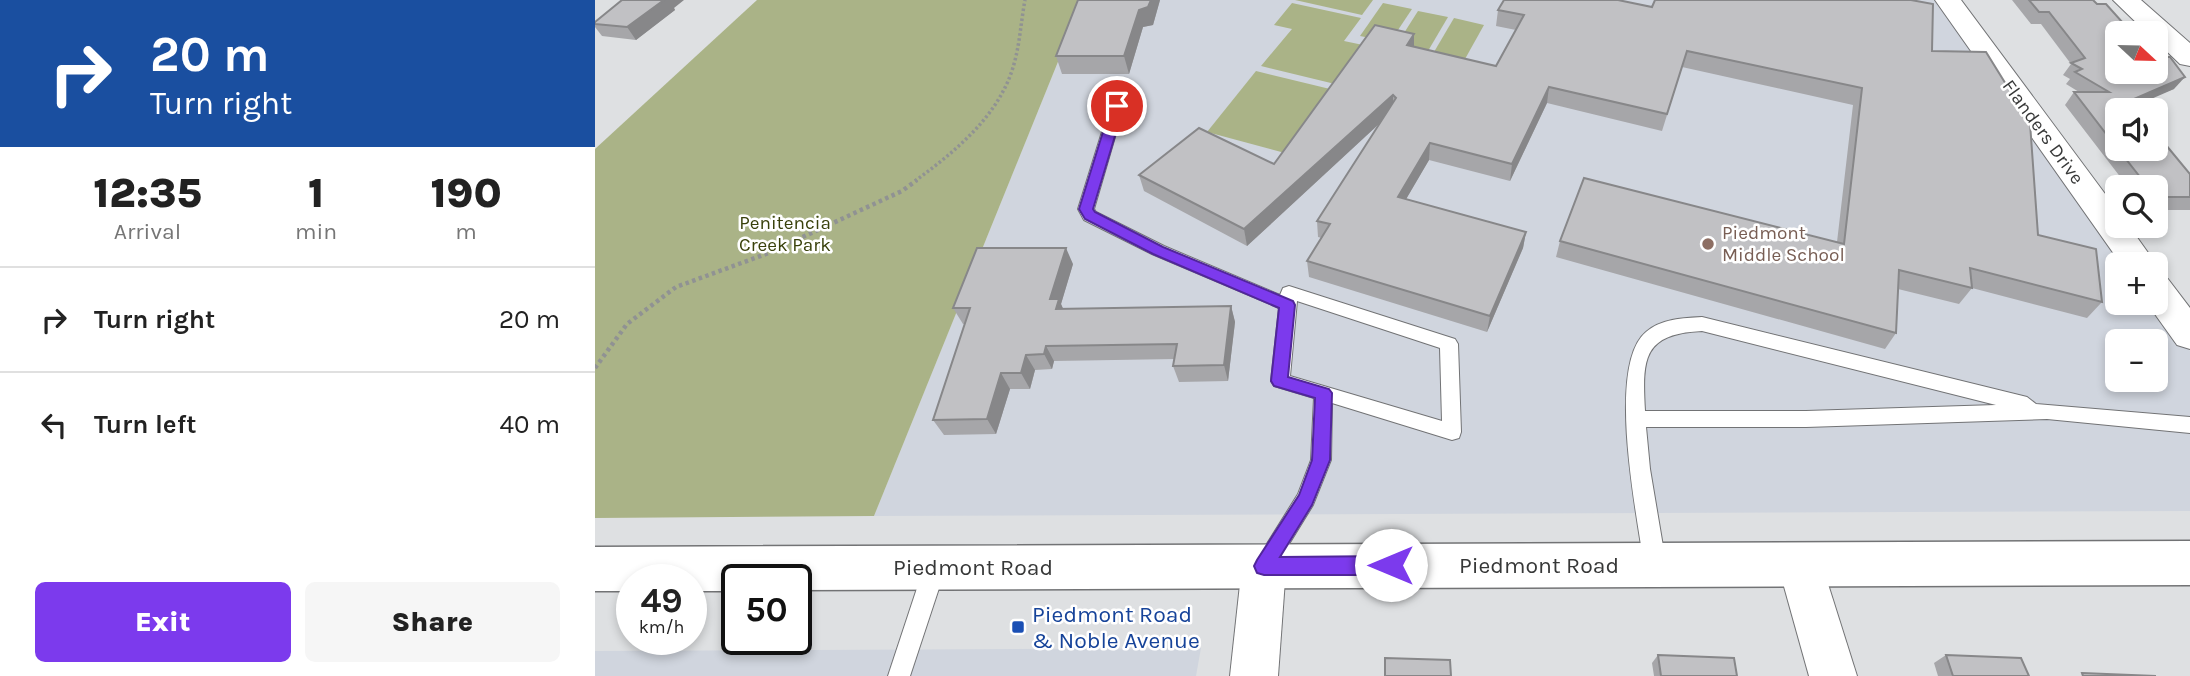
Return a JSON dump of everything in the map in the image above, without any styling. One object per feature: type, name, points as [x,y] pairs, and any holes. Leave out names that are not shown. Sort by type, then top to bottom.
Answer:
[{"type":"main road","name":"Piedmont Road","points":[[595,569],[2190,563]]},
{"type":"street","name":"Flanders Drive","points":[[1948,0],[2130,252]]},
{"type":"street","points":[[2126,0],[2190,58]]},
{"type":"street","points":[[2168,305],[2190,335]]},
{"type":"street","points":[[1800,565],[1833,676]]},
{"type":"street","points":[[1254,676],[1264,566]]},
{"type":"lane","points":[[1117,106],[1086,209],[1090,216],[1158,250],[1287,305]]},
{"type":"lane","points":[[1289,292],[1449,344],[1452,432],[1323,393],[1280,381],[1289,292]]},
{"type":"lane","points":[[1655,564],[1640,469],[1634,375],[1640,349],[1662,329],[1686,323],[1702,324],[2047,411]]},
{"type":"lane","points":[[1264,566],[1306,499],[1321,460],[1323,393]]},
{"type":"lane","points":[[1636,419],[1806,419],[2047,411],[2190,425]]},
{"type":"lane","points":[[899,676],[935,567]]},
{"type":"path","points":[[595,369],[627,324],[676,287],[767,254],[902,191],[957,150],[997,103],[1014,65],[1025,0]]},
{"type":"shaded area","name":"Piedmont Middle School","points":[[1083,0],[1938,0],[2105,232],[2105,238],[2109,238],[2119,252],[2105,252],[2105,315],[2164,315],[2190,351],[2190,511],[874,516]]},
{"type":"shaded area","points":[[1201,648],[1196,676],[595,676],[595,651],[616,651],[616,655],[707,655],[707,650],[721,650],[721,655],[812,655],[812,650]]},
{"type":"green space","name":"Penitencia Creek Park","points":[[757,0],[1083,0],[874,516],[595,518],[595,149]]},
{"type":"green space","points":[[1295,0],[1373,0],[1362,15]]},
{"type":"green space","points":[[1292,3],[1361,18],[1344,41],[1363,45],[1335,84],[1261,66],[1292,29],[1274,25]]},
{"type":"green space","points":[[1383,3],[1412,9],[1390,42],[1360,36]]},
{"type":"green space","points":[[1418,11],[1448,17],[1428,51],[1397,44]]},
{"type":"green space","points":[[1454,18],[1484,25],[1465,59],[1434,52]]},
{"type":"green space","points":[[1256,71],[1330,89],[1285,153],[1207,132]]},
{"type":"building","points":[[622,0],[664,0],[627,27],[595,24]]},
{"type":"building","points":[[1078,0],[1151,0],[1148,7],[1139,10],[1124,56],[1056,56]]},
{"type":"building","points":[[1504,0],[1618,0],[1652,7],[1655,0],[1911,0],[1933,4],[1932,51],[1986,52],[2030,123],[2038,235],[2096,249],[2102,302],[1970,268],[1972,288],[1899,270],[1896,333],[1560,241],[1584,178],[1844,244],[1862,88],[1687,51],[1667,114],[1549,87],[1512,164],[1430,143],[1398,197],[1526,232],[1490,316],[1307,261],[1330,224],[1317,221],[1396,98],[1393,95],[1244,229],[1139,175],[1199,128],[1274,164],[1375,25],[1414,34],[1407,45],[1496,66],[1524,15],[1498,10]]},
{"type":"building","points":[[2029,0],[2093,0],[2097,4],[2106,4],[2121,21],[2105,21],[2105,84],[2168,84],[2168,57],[2185,77],[2136,98],[2105,98],[2105,132],[2074,92],[2109,92],[2075,72],[2082,69],[2071,63],[2085,58],[2049,12],[2039,12]]},
{"type":"building","points":[[2168,147],[2190,174],[2190,197],[2168,197],[2168,175],[2139,175],[2127,161],[2168,161]]},
{"type":"building","points":[[977,248],[1066,248],[1050,299],[1059,299],[1056,309],[1231,306],[1224,365],[1173,366],[1177,344],[1046,346],[1044,354],[1026,355],[1021,373],[1001,373],[987,419],[933,420],[970,308],[953,308]]},
{"type":"building","points":[[1658,655],[1734,658],[1737,676],[1661,676]]},
{"type":"building","points":[[1946,655],[2021,658],[2029,676],[1953,676]]},
{"type":"building","points":[[1385,658],[1450,660],[1451,676],[1385,676]]},
{"type":"building","points":[[2082,673],[2156,676],[2083,676]]},
{"type":"place","name":"Piedmont Middle School","points":[[1708,244]]},
{"type":"place","name":"Piedmont Road & Noble Avenue","points":[[1018,627]]},
{"type":"route","points":[[1117,106],[1086,209],[1090,216],[1158,250],[1287,305],[1280,381],[1323,393],[1321,460],[1306,499],[1264,566],[1391,565]]}]
